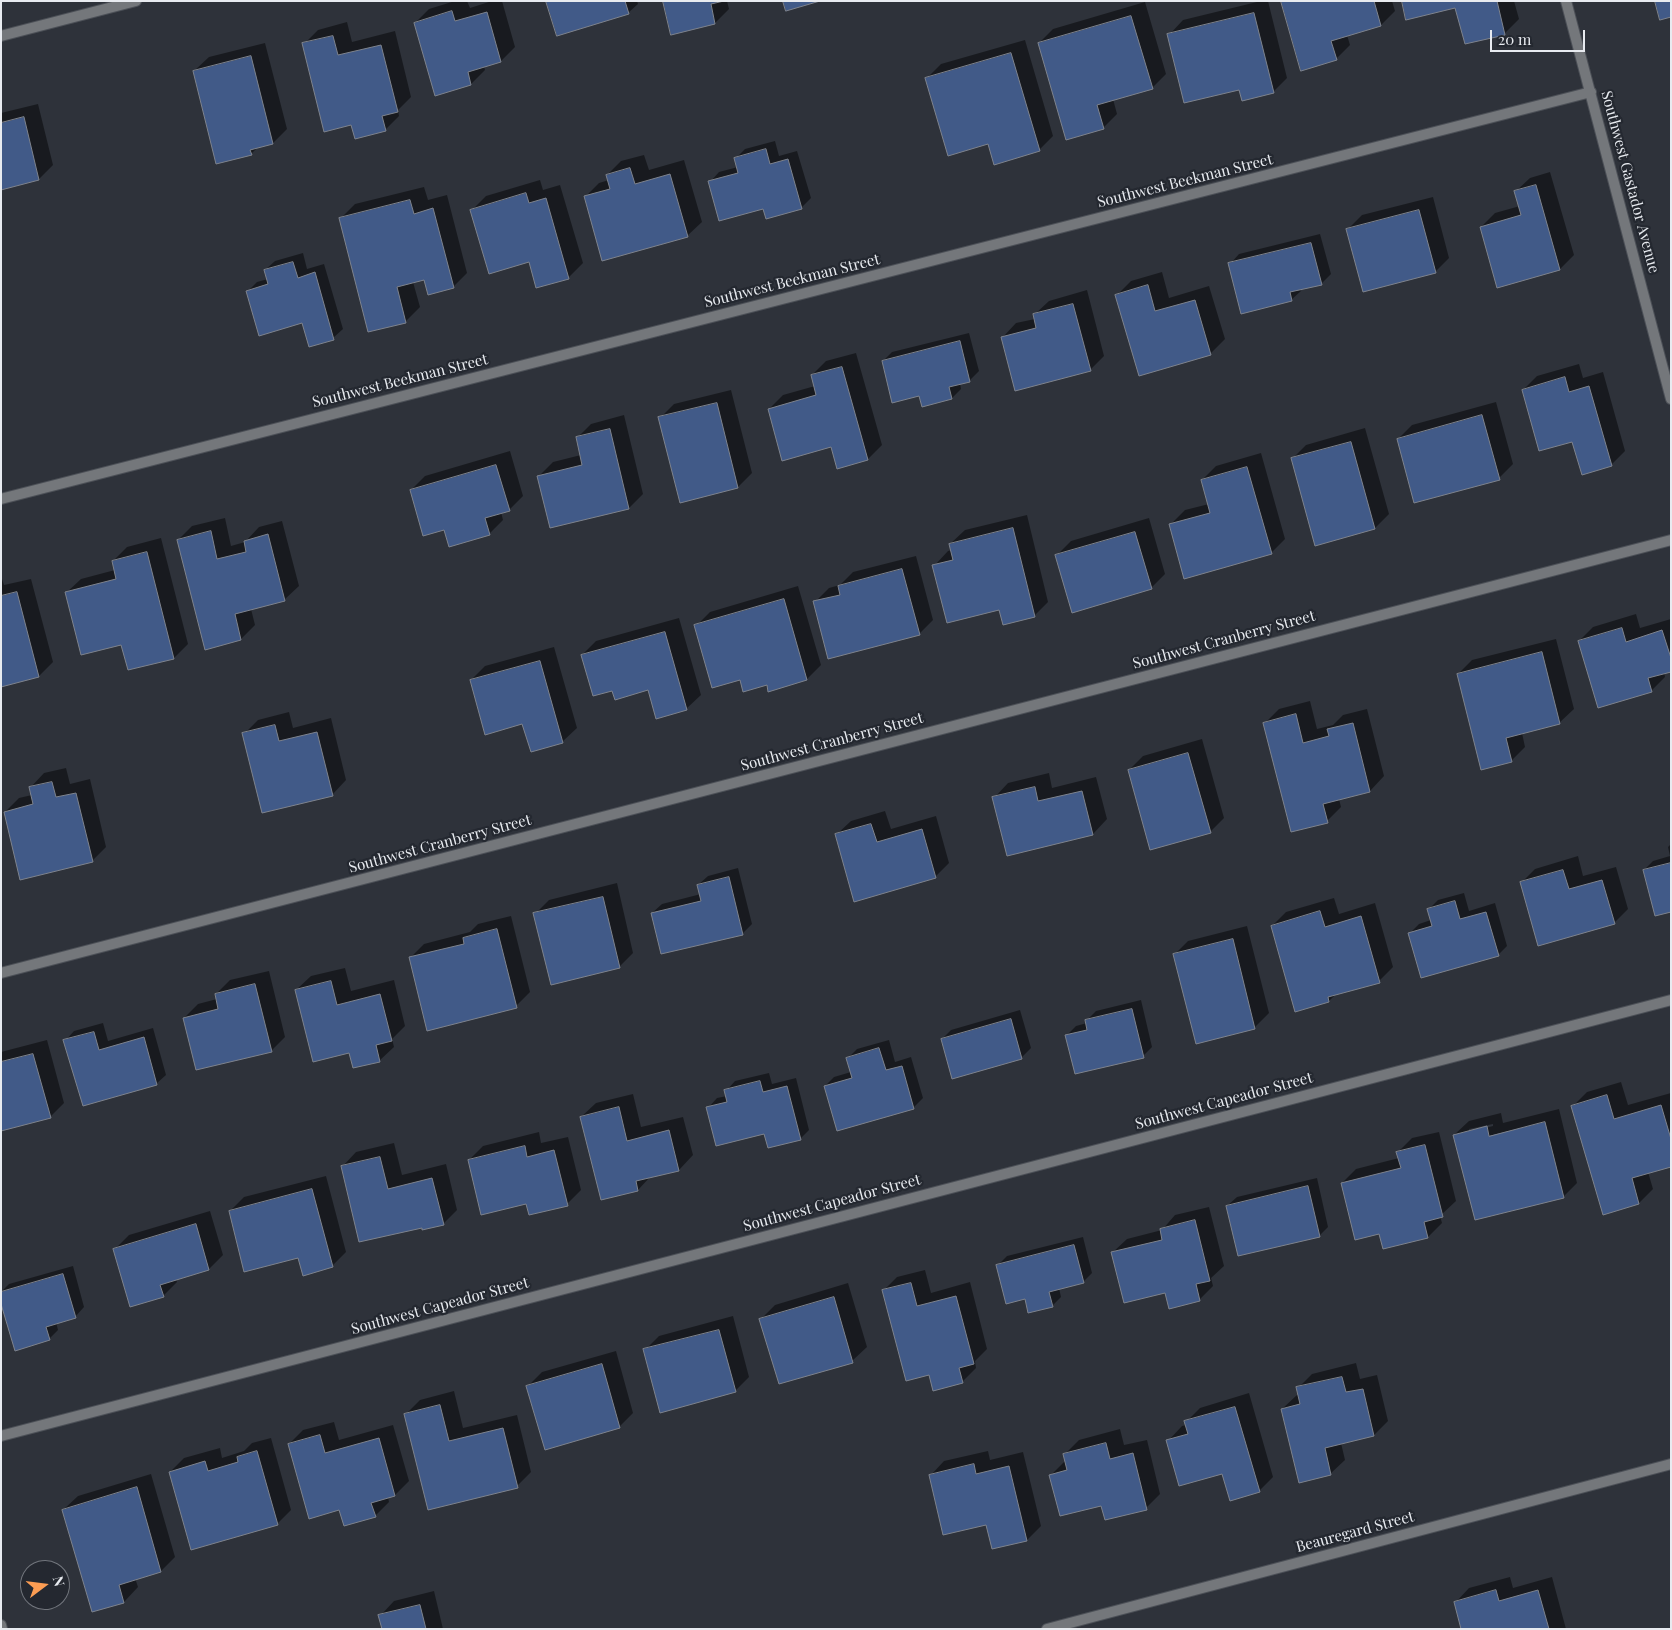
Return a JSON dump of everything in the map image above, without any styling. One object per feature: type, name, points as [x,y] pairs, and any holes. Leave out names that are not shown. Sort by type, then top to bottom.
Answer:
[{"type":"street","points":[[1,36],[136,1]]},
{"type":"street","name":"Southwest Gastador Avenue","points":[[1566,1],[1671,400]]},
{"type":"street","name":"Southwest Beekman Street","points":[[1,498],[1591,92]]},
{"type":"street","name":"Southwest Cranberry Street","points":[[1,973],[1671,540]]},
{"type":"street","name":"Southwest Capeador Street","points":[[1,1436],[1671,1000]]},
{"type":"street","name":"Beauregard Street","points":[[1047,1629],[1671,1464]]},
{"type":"building","points":[[546,1],[625,1],[629,14],[557,36]]},
{"type":"building","points":[[663,1],[724,1],[711,4],[715,24],[671,35]]},
{"type":"building","points":[[783,1],[820,1],[786,11]]},
{"type":"building","points":[[1281,1],[1374,1],[1381,26],[1331,41],[1337,60],[1301,71]]},
{"type":"building","points":[[1402,1],[1497,1],[1505,35],[1465,44],[1455,8],[1406,20]]},
{"type":"building","points":[[1655,1],[1671,1],[1671,17],[1660,20]]},
{"type":"building","points":[[452,11],[455,21],[487,12],[501,62],[468,72],[471,85],[435,96],[414,23]]},
{"type":"building","points":[[1254,13],[1274,93],[1242,101],[1239,90],[1184,103],[1167,34]]},
{"type":"building","points":[[1131,16],[1153,89],[1097,105],[1104,129],[1066,140],[1038,43]]},
{"type":"building","points":[[333,36],[338,55],[381,45],[398,112],[382,116],[386,131],[355,139],[351,125],[324,132],[302,43]]},
{"type":"building","points":[[1011,53],[1040,151],[994,165],[988,144],[948,156],[925,78]]},
{"type":"building","points":[[251,56],[273,144],[250,150],[252,155],[216,164],[193,71]]},
{"type":"building","points":[[24,117],[39,180],[1,190],[1,123]]},
{"type":"building","points":[[766,149],[770,164],[788,159],[802,209],[766,219],[763,209],[719,221],[708,181],[738,173],[734,158]]},
{"type":"building","points":[[630,168],[635,184],[670,174],[688,237],[602,261],[584,196],[610,189],[606,175]]},
{"type":"building","points":[[1536,185],[1560,270],[1497,288],[1480,227],[1521,215],[1514,191]]},
{"type":"building","points":[[526,193],[529,203],[546,198],[569,279],[536,288],[529,262],[489,274],[470,210]]},
{"type":"building","points":[[410,200],[414,214],[433,208],[454,288],[428,295],[424,280],[397,287],[406,323],[368,332],[339,218]]},
{"type":"building","points":[[1419,210],[1436,273],[1363,292],[1346,229]]},
{"type":"building","points":[[1311,243],[1322,285],[1290,292],[1292,301],[1241,314],[1228,263]]},
{"type":"building","points":[[293,262],[298,278],[315,272],[334,340],[309,347],[302,323],[259,336],[246,291],[268,284],[264,270]]},
{"type":"building","points":[[1148,285],[1155,311],[1195,300],[1211,355],[1139,376],[1115,295]]},
{"type":"building","points":[[1073,304],[1091,371],[1015,391],[1001,337],[1036,328],[1033,314]]},
{"type":"building","points":[[960,341],[970,382],[949,387],[952,399],[922,407],[919,396],[892,403],[882,361]]},
{"type":"building","points":[[842,367],[868,460],[837,469],[831,447],[782,461],[768,409],[816,395],[811,375]]},
{"type":"building","points":[[1565,377],[1569,392],[1589,386],[1612,466],[1582,475],[1572,442],[1539,451],[1522,390]]},
{"type":"building","points":[[717,403],[738,488],[680,503],[658,417]]},
{"type":"building","points":[[1482,415],[1500,480],[1414,503],[1397,439]]},
{"type":"building","points":[[610,429],[629,509],[550,528],[537,476],[582,465],[576,437]]},
{"type":"building","points":[[1351,442],[1375,529],[1315,546],[1291,458]]},
{"type":"building","points":[[496,465],[510,511],[485,518],[490,535],[449,547],[444,530],[423,536],[410,490]]},
{"type":"building","points":[[1247,467],[1272,554],[1184,579],[1169,524],[1210,513],[1201,480]]},
{"type":"building","points":[[1013,528],[1035,617],[1003,625],[999,610],[947,623],[932,565],[953,560],[949,544]]},
{"type":"building","points":[[211,531],[217,559],[246,552],[244,541],[268,534],[285,601],[235,614],[241,640],[205,650],[177,540]]},
{"type":"building","points":[[1135,532],[1152,589],[1072,613],[1055,555]]},
{"type":"building","points":[[147,552],[174,659],[128,670],[121,645],[81,655],[65,592],[116,579],[112,561]]},
{"type":"building","points":[[902,569],[920,635],[828,659],[813,601],[840,595],[838,586]]},
{"type":"building","points":[[17,592],[39,677],[1,687],[1,596]]},
{"type":"building","points":[[784,599],[807,680],[768,692],[767,685],[743,692],[740,680],[712,688],[694,625]]},
{"type":"building","points":[[1622,628],[1626,642],[1662,630],[1671,658],[1671,672],[1648,678],[1652,692],[1598,708],[1578,641]]},
{"type":"building","points":[[665,632],[687,710],[656,719],[648,690],[615,700],[612,691],[593,696],[581,655]]},
{"type":"building","points":[[1542,652],[1560,724],[1506,738],[1512,762],[1481,770],[1457,674]]},
{"type":"building","points":[[540,661],[563,743],[531,752],[522,724],[485,735],[470,680]]},
{"type":"building","points":[[1296,714],[1303,743],[1329,736],[1327,729],[1353,723],[1370,792],[1323,804],[1328,823],[1291,832],[1263,723]]},
{"type":"building","points":[[275,725],[279,741],[317,732],[333,796],[262,813],[242,733]]},
{"type":"building","points":[[1188,753],[1211,833],[1150,850],[1128,770]]},
{"type":"building","points":[[52,782],[56,797],[76,793],[93,862],[20,880],[4,812],[33,804],[29,787]]},
{"type":"building","points":[[1035,787],[1038,801],[1082,791],[1093,835],[1007,856],[992,797]]},
{"type":"building","points":[[871,824],[877,842],[922,829],[936,878],[854,902],[835,834]]},
{"type":"building","points":[[1671,863],[1671,912],[1655,916],[1643,870]]},
{"type":"building","points":[[1563,870],[1569,889],[1602,880],[1615,924],[1538,946],[1520,882]]},
{"type":"building","points":[[729,877],[743,935],[661,954],[651,913],[701,901],[697,885]]},
{"type":"building","points":[[603,897],[620,968],[551,985],[533,913]]},
{"type":"building","points":[[1455,901],[1460,919],[1486,912],[1499,956],[1421,978],[1408,933],[1432,926],[1427,909]]},
{"type":"building","points":[[1320,911],[1325,927],[1361,916],[1380,983],[1328,997],[1329,1002],[1295,1012],[1271,926]]},
{"type":"building","points":[[497,929],[517,1008],[427,1031],[409,957],[464,944],[463,938]]},
{"type":"building","points":[[1233,939],[1255,1029],[1196,1044],[1173,954]]},
{"type":"building","points":[[331,981],[337,1005],[380,994],[392,1041],[376,1045],[380,1062],[353,1068],[349,1053],[313,1062],[295,990]]},
{"type":"building","points":[[255,984],[272,1052],[196,1070],[183,1018],[218,1009],[215,994]]},
{"type":"building","points":[[1132,1009],[1144,1058],[1075,1074],[1065,1035],[1087,1030],[1085,1020]]},
{"type":"building","points":[[1011,1019],[1022,1059],[952,1079],[941,1039]]},
{"type":"building","points":[[94,1032],[99,1050],[144,1037],[157,1085],[83,1106],[63,1040]]},
{"type":"building","points":[[879,1048],[886,1070],[902,1066],[914,1109],[837,1131],[824,1086],[852,1078],[846,1058]]},
{"type":"building","points":[[33,1054],[51,1118],[1,1131],[1,1062]]},
{"type":"building","points":[[760,1081],[763,1092],[787,1086],[801,1140],[768,1148],[764,1134],[716,1146],[706,1107],[727,1102],[724,1090]]},
{"type":"building","points":[[1607,1095],[1614,1119],[1661,1105],[1671,1139],[1671,1167],[1632,1178],[1639,1204],[1603,1215],[1571,1106]]},
{"type":"building","points":[[619,1107],[627,1141],[669,1130],[679,1171],[636,1181],[638,1191],[601,1200],[580,1117]]},
{"type":"building","points":[[1545,1122],[1564,1198],[1475,1220],[1453,1135],[1487,1126],[1489,1136]]},
{"type":"building","points":[[1425,1145],[1443,1217],[1424,1222],[1428,1238],[1383,1249],[1379,1234],[1355,1240],[1341,1183],[1401,1168],[1396,1152]]},
{"type":"building","points":[[525,1146],[527,1157],[554,1150],[568,1206],[529,1215],[526,1204],[481,1215],[468,1160]]},
{"type":"building","points":[[380,1157],[388,1189],[432,1178],[444,1225],[359,1242],[341,1166]]},
{"type":"building","points":[[1308,1186],[1320,1237],[1238,1256],[1226,1206]]},
{"type":"building","points":[[312,1189],[333,1267],[303,1276],[298,1258],[244,1272],[229,1211]]},
{"type":"building","points":[[1195,1220],[1210,1281],[1196,1284],[1200,1301],[1169,1309],[1165,1293],[1124,1303],[1111,1252],[1162,1240],[1160,1229]]},
{"type":"building","points":[[196,1224],[209,1270],[160,1285],[164,1297],[130,1307],[113,1249]]},
{"type":"building","points":[[1074,1245],[1084,1283],[1049,1292],[1053,1307],[1028,1313],[1025,1299],[1006,1304],[996,1265]]},
{"type":"building","points":[[63,1274],[76,1318],[46,1327],[50,1340],[15,1351],[1,1304],[1,1292]]},
{"type":"building","points":[[911,1283],[917,1306],[956,1296],[974,1364],[959,1368],[963,1383],[933,1391],[929,1375],[906,1381],[882,1290]]},
{"type":"building","points":[[834,1297],[853,1363],[779,1384],[759,1319]]},
{"type":"building","points":[[719,1330],[736,1392],[660,1413],[643,1349]]},
{"type":"building","points":[[602,1364],[620,1428],[545,1450],[526,1386]]},
{"type":"building","points":[[1342,1377],[1346,1392],[1363,1389],[1374,1436],[1325,1448],[1331,1475],[1299,1483],[1281,1409],[1300,1404],[1296,1387]]},
{"type":"building","points":[[440,1405],[449,1441],[503,1428],[518,1488],[428,1510],[404,1414]]},
{"type":"building","points":[[1235,1407],[1260,1492],[1230,1501],[1222,1474],[1179,1486],[1166,1440],[1188,1434],[1184,1421]]},
{"type":"building","points":[[320,1435],[325,1453],[379,1438],[395,1496],[371,1503],[376,1517],[344,1526],[339,1510],[309,1519],[288,1444]]},
{"type":"building","points":[[1106,1443],[1110,1459],[1133,1453],[1147,1510],[1105,1520],[1101,1506],[1060,1516],[1049,1475],[1067,1470],[1063,1454]]},
{"type":"building","points":[[257,1451],[278,1525],[191,1550],[169,1472],[205,1461],[208,1471],[238,1462],[237,1457]]},
{"type":"building","points":[[974,1464],[976,1474],[1009,1466],[1027,1541],[992,1549],[986,1525],[943,1535],[929,1475]]},
{"type":"building","points":[[137,1487],[161,1572],[119,1585],[124,1603],[92,1612],[62,1510]]},
{"type":"building","points":[[1496,1590],[1499,1601],[1538,1590],[1549,1629],[1461,1629],[1454,1602]]},
{"type":"building","points":[[420,1605],[426,1629],[382,1629],[378,1615]]}]
